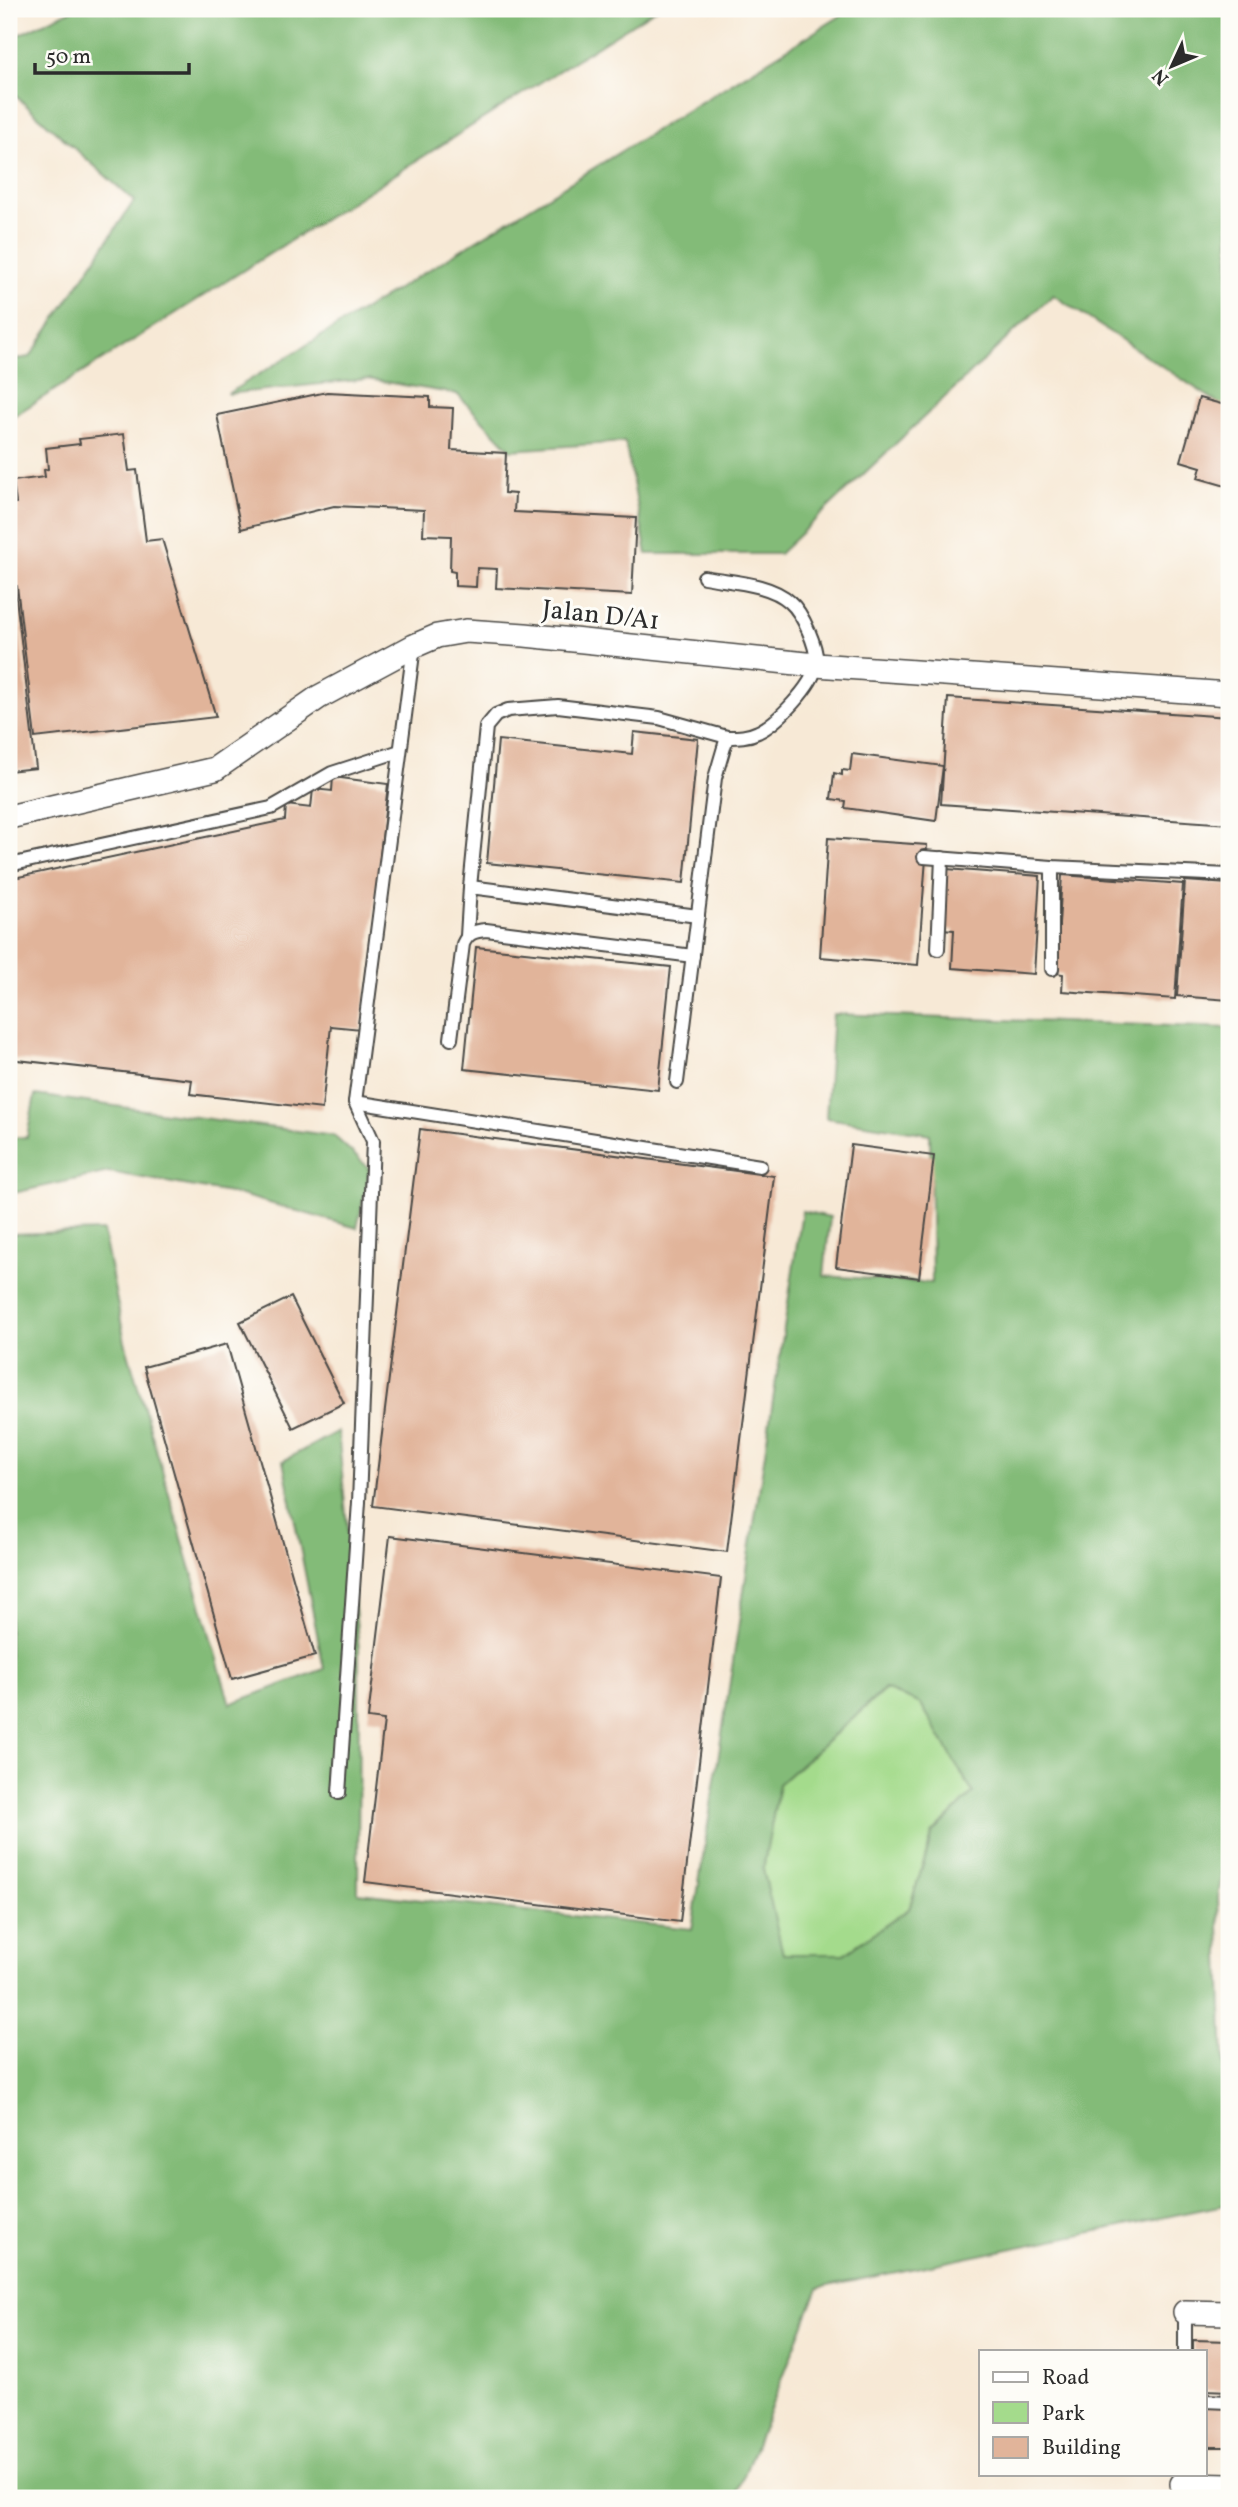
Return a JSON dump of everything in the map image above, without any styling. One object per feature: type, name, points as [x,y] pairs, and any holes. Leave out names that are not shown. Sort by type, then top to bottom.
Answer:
[{"type":"street","name":"Jalan D/A1","points":[[9,817],[215,769],[319,697],[414,646],[438,636],[466,631],[816,665],[1229,694]]},
{"type":"street","points":[[1185,2312],[1229,2313]]},
{"type":"street","points":[[1182,2479],[1229,2486]]},
{"type":"lane","points":[[451,1039],[463,944],[467,936],[486,727],[495,715],[508,710],[558,706],[659,718],[727,737],[743,737],[760,732],[802,693],[816,665],[813,641],[790,601],[762,587],[704,577]]},
{"type":"lane","points":[[339,1793],[359,1502],[373,1141],[355,1102],[414,646]]},
{"type":"lane","points":[[677,1082],[715,778],[727,737]]},
{"type":"lane","points":[[9,865],[271,808],[332,773],[400,751]]},
{"type":"lane","points":[[924,857],[1052,867],[1229,875]]},
{"type":"lane","points":[[938,949],[942,858]]},
{"type":"lane","points":[[1052,867],[1052,969]]},
{"type":"lane","points":[[470,887],[698,916]]},
{"type":"lane","points":[[467,936],[475,931],[486,930],[693,956]]},
{"type":"lane","points":[[355,1102],[760,1166]]},
{"type":"lane","points":[[1185,2312],[1185,2350]]},
{"type":"lane","points":[[1206,2401],[1229,2402]]},
{"type":"green space","points":[[74,9],[656,9],[9,419],[9,360],[30,357],[134,201],[9,90],[9,39]]},
{"type":"green space","points":[[852,9],[1229,9],[1229,410],[1053,295],[779,554],[647,554],[625,442],[511,450],[457,394],[367,379],[227,394]]},
{"type":"green space","points":[[833,1014],[1229,1028],[1229,1824],[1218,1898],[1229,2204],[818,2288],[735,2498],[9,2498],[9,1234],[103,1231],[125,1342],[230,1704],[324,1669],[283,1461],[338,1431],[359,1651],[358,1893],[692,1929],[802,1211],[830,1217],[824,1276],[932,1283],[930,1134],[826,1118]],"holes":[[[885,1689],[921,1704],[973,1793],[933,1833],[909,1909],[844,1954],[783,1954],[763,1869],[779,1784]]]},
{"type":"green space","points":[[35,1095],[334,1136],[370,1169],[357,1228],[241,1195],[109,1172],[9,1194],[9,1138],[27,1137]]},
{"type":"green space","points":[[886,1689],[921,1704],[973,1793],[933,1833],[909,1909],[844,1954],[782,1954],[763,1869],[779,1784]]},
{"type":"building","points":[[327,392],[430,397],[430,407],[453,408],[451,450],[506,453],[504,493],[515,494],[514,512],[636,518],[632,595],[496,588],[497,569],[477,568],[476,587],[455,586],[455,572],[450,571],[451,536],[423,535],[424,510],[334,506],[241,529],[217,415]]},
{"type":"building","points":[[1199,398],[1229,406],[1229,487],[1198,478],[1201,467],[1181,461]]},
{"type":"building","points":[[124,434],[129,471],[137,470],[146,541],[162,539],[216,717],[35,738],[17,586],[9,587],[9,504],[16,503],[13,481],[45,477],[44,470],[48,469],[46,448],[80,444],[79,439]]},
{"type":"building","points":[[15,589],[36,768],[9,771],[9,590]]},
{"type":"building","points":[[948,698],[1229,717],[1229,824],[941,804]]},
{"type":"building","points":[[634,732],[698,739],[684,883],[487,863],[498,740],[632,754]]},
{"type":"building","points":[[852,754],[943,766],[936,821],[845,808],[846,801],[831,799],[834,773],[842,775],[842,770],[850,771]]},
{"type":"building","points":[[333,777],[388,784],[361,1029],[331,1026],[322,1109],[190,1094],[192,1080],[9,1059],[9,879],[285,820],[286,805],[311,808],[313,789],[332,791]]},
{"type":"building","points":[[828,838],[927,845],[918,965],[820,957]]},
{"type":"building","points":[[946,869],[1040,876],[1034,974],[952,968],[954,930],[942,929]]},
{"type":"building","points":[[1062,875],[1183,884],[1175,999],[1062,991],[1063,974],[1056,973]]},
{"type":"building","points":[[1185,881],[1229,884],[1229,1000],[1177,996]]},
{"type":"building","points":[[476,947],[671,967],[658,1090],[464,1069]]},
{"type":"building","points":[[420,1129],[774,1176],[727,1552],[373,1506]]},
{"type":"building","points":[[851,1145],[934,1156],[919,1278],[836,1267]]},
{"type":"building","points":[[291,1297],[344,1403],[293,1428],[240,1322]]},
{"type":"building","points":[[227,1344],[315,1656],[232,1679],[144,1367]]},
{"type":"building","points":[[390,1536],[721,1578],[680,1922],[365,1882],[384,1720],[368,1718]]},
{"type":"building","points":[[1193,2340],[1229,2341],[1229,2391],[1206,2390],[1206,2350],[1193,2350]]},
{"type":"building","points":[[1206,2402],[1229,2403],[1229,2447],[1206,2447]]}]
